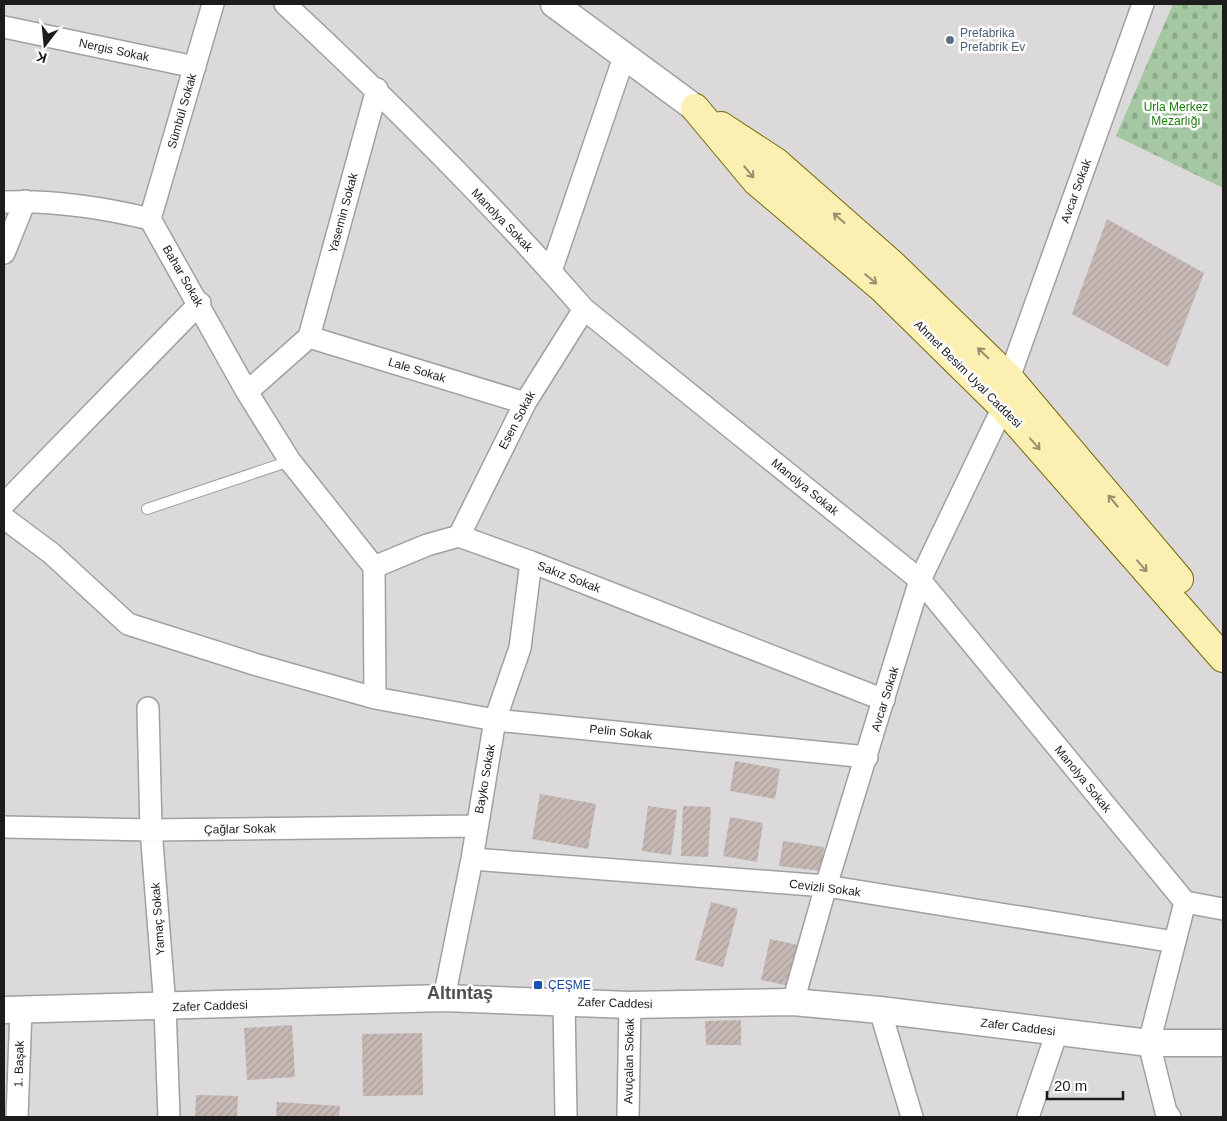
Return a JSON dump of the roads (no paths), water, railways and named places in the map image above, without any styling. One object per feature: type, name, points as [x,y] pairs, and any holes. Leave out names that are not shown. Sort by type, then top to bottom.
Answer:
[{"type":"main road","name":"Ahmet Besim Uyal Caddesi","points":[[695,108],[776,162],[892,265],[1009,378],[1223,632]]},
{"type":"main road","name":"Ahmet Besim Uyal Caddesi","points":[[695,108],[756,181],[882,288],[1003,406],[1223,658]]},
{"type":"street","name":"Sümbül Sokak","points":[[150,219],[213,4]]},
{"type":"street","name":"Manolya Sokak","points":[[285,4],[377,89],[551,271],[584,309],[920,580],[1185,902]]},
{"type":"street","name":"Ahmet Besim Uyal Caddesi","points":[[554,4],[695,108]]},
{"type":"street","name":"Avcar Sokak","points":[[1009,378],[1143,4]]},
{"type":"street","name":"Nergis Sokak","points":[[4,27],[195,67]]},
{"type":"street","points":[[551,271],[624,57]]},
{"type":"street","name":"Yasemin Sokak","points":[[310,337],[377,89]]},
{"type":"street","points":[[4,202],[25,201],[97,206],[150,219]]},
{"type":"street","points":[[4,253],[25,201]]},
{"type":"street","name":"Bahar Sokak","points":[[150,219],[200,303],[247,392],[290,461],[374,566]]},
{"type":"street","points":[[4,504],[200,303]]},
{"type":"street","name":"Esen Sokak","points":[[459,536],[525,403],[584,309]]},
{"type":"street","points":[[247,392],[310,337]]},
{"type":"street","name":"Lale Sokak","points":[[310,337],[525,403]]},
{"type":"street","name":"Avcar Sokak","points":[[794,1002],[826,886],[920,580],[1003,406]]},
{"type":"street","name":"Pelin Sokak","points":[[4,518],[51,553],[128,624],[254,664],[376,698],[495,720],[867,757]]},
{"type":"street","points":[[376,698],[374,566],[427,545],[459,536]]},
{"type":"street","name":"Sakız Sokak","points":[[459,536],[531,562],[884,700]]},
{"type":"street","name":"Bayko Sokak","points":[[444,998],[472,859],[495,720],[520,648],[531,562]]},
{"type":"street","name":"Yamaç Sokak","points":[[148,708],[151,830],[165,1007],[169,1117]]},
{"type":"street","name":"Çağlar Sokak","points":[[4,827],[151,830],[477,826]]},
{"type":"street","name":"Cevizli Sokak","points":[[472,859],[826,886],[1175,942]]},
{"type":"street","points":[[1170,1117],[1166,1112],[1149,1044],[1185,902],[1223,909]]},
{"type":"street","name":"Zafer Caddesi","points":[[12,1010],[444,998],[630,1005],[794,1002],[880,1010],[1149,1044],[1223,1043]]},
{"type":"street","points":[[564,1002],[566,1117]]},
{"type":"street","name":"Avuçalan Sokak","points":[[628,1117],[630,1005]]},
{"type":"street","name":"1. Başak","points":[[12,1010],[17,1117]]},
{"type":"street","points":[[880,1010],[912,1117]]},
{"type":"street","points":[[1028,1117],[1056,1032]]},
{"type":"lane","points":[[147,510],[290,461]]},
{"type":"place","name":"Prefabrika Prefabrik Ev","points":[[950,40]]},
{"type":"place","name":"ÇEŞME","points":[[538,985]]},
{"type":"district","name":"Altıntaş","points":[[460,993]]},
{"type":"park label","name":"Urla Merkez Mezarlığı","points":[[1176,114]]}]
